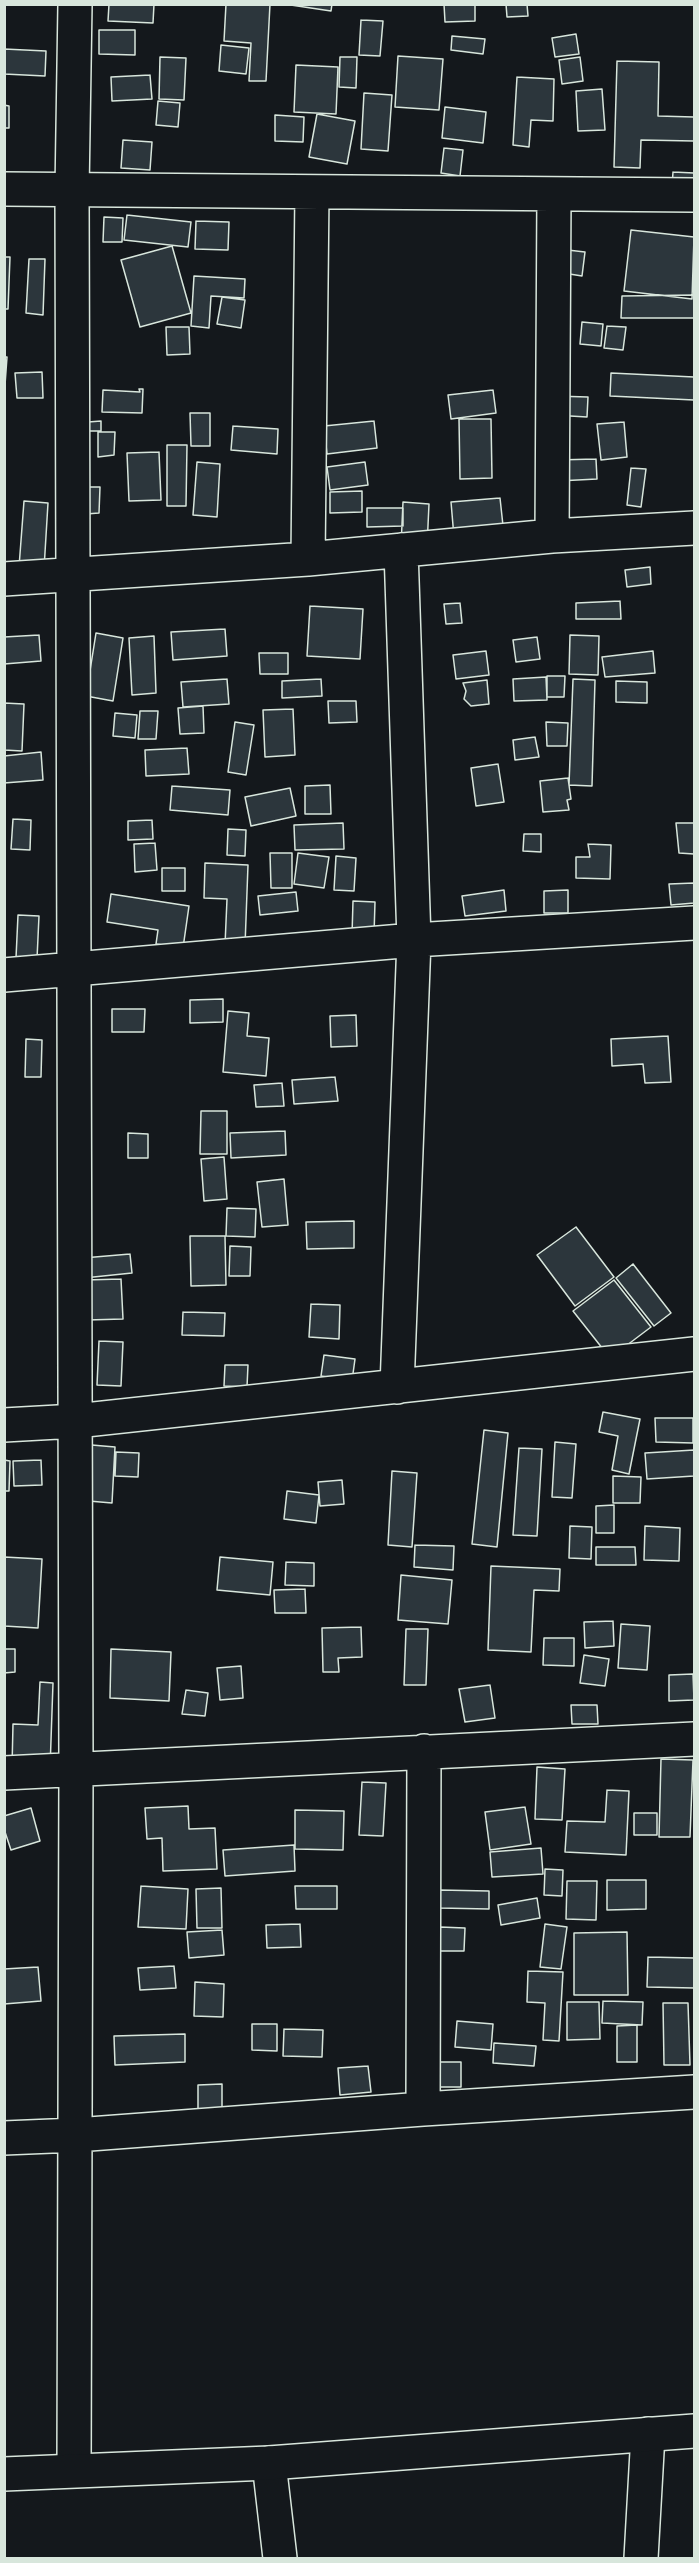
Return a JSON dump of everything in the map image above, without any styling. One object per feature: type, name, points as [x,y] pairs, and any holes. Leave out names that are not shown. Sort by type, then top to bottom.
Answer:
[{"type":"street","points":[[74,2470],[76,1421],[72,191],[75,4]]},
{"type":"street","points":[[4,189],[694,195]]},
{"type":"street","points":[[308,559],[312,192]]},
{"type":"street","points":[[552,536],[554,194]]},
{"type":"street","points":[[4,579],[308,559],[552,536],[694,528]]},
{"type":"street","points":[[397,1387],[414,940],[401,550]]},
{"type":"street","points":[[4,975],[414,940],[694,923]]},
{"type":"street","points":[[4,1425],[76,1421],[694,1354]]},
{"type":"street","points":[[4,1773],[694,1739]]},
{"type":"street","points":[[423,2109],[424,1751]]},
{"type":"street","points":[[4,2138],[694,2092]]},
{"type":"street","points":[[4,2474],[269,2463],[694,2431]]},
{"type":"street","points":[[641,2559],[648,2434]]},
{"type":"street","points":[[269,2463],[280,2559]]},
{"type":"building","points":[[109,4],[154,4],[153,23],[108,21]]},
{"type":"building","points":[[226,4],[270,4],[266,81],[249,81],[251,43],[224,41]]},
{"type":"building","points":[[284,4],[332,4],[331,11]]},
{"type":"building","points":[[444,4],[475,4],[475,21],[445,22]]},
{"type":"building","points":[[506,4],[527,4],[528,16],[507,17]]},
{"type":"building","points":[[361,20],[383,21],[380,56],[359,55]]},
{"type":"building","points":[[99,30],[135,30],[135,55],[99,54]]},
{"type":"building","points":[[576,34],[579,54],[555,57],[552,38]]},
{"type":"building","points":[[452,36],[485,39],[483,54],[451,50]]},
{"type":"building","points":[[221,45],[249,48],[246,74],[219,71]]},
{"type":"building","points":[[4,49],[46,51],[45,76],[4,74]]},
{"type":"building","points":[[398,56],[443,59],[439,110],[395,107]]},
{"type":"building","points":[[160,57],[186,58],[184,100],[159,99]]},
{"type":"building","points":[[340,57],[357,57],[356,88],[339,87]]},
{"type":"building","points":[[580,57],[583,81],[562,84],[559,60]]},
{"type":"building","points":[[617,61],[659,62],[658,116],[694,117],[694,141],[641,140],[640,168],[614,167]]},
{"type":"building","points":[[296,65],[338,67],[336,114],[294,112]]},
{"type":"building","points":[[150,75],[152,99],[112,101],[111,77]]},
{"type":"building","points":[[517,77],[554,79],[553,121],[531,120],[529,147],[513,145]]},
{"type":"building","points":[[602,89],[605,130],[578,131],[576,91]]},
{"type":"building","points":[[364,93],[392,95],[388,151],[361,149]]},
{"type":"building","points":[[158,101],[180,103],[178,127],[156,125]]},
{"type":"building","points":[[4,105],[9,106],[9,128],[4,128]]},
{"type":"building","points":[[445,107],[486,112],[483,143],[442,138]]},
{"type":"building","points":[[317,114],[355,121],[347,164],[309,157]]},
{"type":"building","points":[[275,115],[304,117],[303,142],[275,141]]},
{"type":"building","points":[[123,140],[152,142],[150,170],[121,168]]},
{"type":"building","points":[[444,148],[463,150],[460,176],[441,173]]},
{"type":"building","points":[[673,172],[694,173],[694,188],[672,187]]},
{"type":"building","points":[[127,215],[191,222],[188,247],[124,240]]},
{"type":"building","points":[[104,217],[123,218],[122,242],[103,242]]},
{"type":"building","points":[[196,221],[229,222],[228,250],[195,249]]},
{"type":"building","points":[[631,230],[694,237],[692,299],[624,291]]},
{"type":"building","points":[[172,246],[191,313],[140,327],[121,260]]},
{"type":"building","points":[[559,249],[585,252],[582,276],[557,272]]},
{"type":"building","points":[[4,257],[10,257],[8,309],[4,309]]},
{"type":"building","points":[[29,259],[45,259],[43,315],[26,313]]},
{"type":"building","points":[[194,276],[245,279],[244,298],[211,296],[209,328],[191,326]]},
{"type":"building","points":[[694,295],[694,318],[621,318],[622,296]]},
{"type":"building","points":[[222,297],[245,300],[241,328],[217,324]]},
{"type":"building","points":[[582,322],[603,324],[601,346],[580,344]]},
{"type":"building","points":[[607,326],[626,327],[623,350],[604,348]]},
{"type":"building","points":[[166,327],[189,327],[190,354],[167,355]]},
{"type":"building","points":[[4,357],[7,357],[4,399]]},
{"type":"building","points":[[42,372],[43,398],[17,398],[15,373]]},
{"type":"building","points":[[611,373],[694,377],[694,400],[610,396]]},
{"type":"building","points":[[139,389],[143,389],[142,413],[102,412],[103,390],[140,392]]},
{"type":"building","points":[[493,390],[496,413],[451,419],[448,395]]},
{"type":"building","points":[[554,396],[588,397],[587,417],[553,415]]},
{"type":"building","points":[[190,413],[210,413],[210,446],[191,446]]},
{"type":"building","points":[[459,419],[491,419],[492,478],[460,479]]},
{"type":"building","points":[[101,421],[101,431],[89,431],[88,422]]},
{"type":"building","points":[[374,421],[377,448],[327,454],[324,426]]},
{"type":"building","points":[[624,422],[627,457],[601,460],[597,424]]},
{"type":"building","points":[[233,426],[278,429],[277,454],[231,450]]},
{"type":"building","points":[[98,432],[115,432],[114,455],[98,457]]},
{"type":"building","points":[[167,445],[187,445],[186,506],[167,506]]},
{"type":"building","points":[[159,452],[161,500],[129,501],[127,453]]},
{"type":"building","points":[[596,459],[597,479],[558,481],[556,460]]},
{"type":"building","points":[[197,462],[220,464],[217,517],[193,515]]},
{"type":"building","points":[[365,462],[368,485],[330,490],[327,467]]},
{"type":"building","points":[[631,468],[646,469],[641,507],[627,505]]},
{"type":"building","points":[[86,487],[100,487],[99,513],[86,514]]},
{"type":"building","points":[[362,491],[362,512],[330,513],[330,492]]},
{"type":"building","points":[[500,498],[505,544],[455,549],[451,502]]},
{"type":"building","points":[[24,501],[48,503],[44,569],[19,567]]},
{"type":"building","points":[[403,502],[429,504],[427,547],[401,546]]},
{"type":"building","points":[[367,508],[403,508],[403,526],[367,527]]},
{"type":"building","points":[[650,567],[651,584],[627,587],[625,570]]},
{"type":"building","points":[[620,601],[621,619],[576,619],[576,603]]},
{"type":"building","points":[[460,603],[462,623],[446,624],[444,604]]},
{"type":"building","points":[[310,606],[363,609],[360,659],[307,656]]},
{"type":"building","points":[[225,629],[227,656],[173,660],[171,632]]},
{"type":"building","points":[[96,633],[123,638],[113,701],[86,696]]},
{"type":"building","points":[[39,635],[41,661],[4,664],[4,637]]},
{"type":"building","points":[[570,635],[599,636],[598,675],[569,674]]},
{"type":"building","points":[[154,636],[156,693],[132,695],[129,638]]},
{"type":"building","points":[[537,637],[540,659],[516,662],[513,640]]},
{"type":"building","points":[[486,651],[489,675],[456,679],[453,655]]},
{"type":"building","points":[[653,651],[655,673],[605,677],[602,657]]},
{"type":"building","points":[[259,653],[288,653],[288,674],[260,674]]},
{"type":"building","points":[[547,676],[565,676],[564,697],[547,697]]},
{"type":"building","points":[[546,677],[547,700],[514,701],[513,679]]},
{"type":"building","points":[[227,679],[229,704],[183,707],[181,682]]},
{"type":"building","points":[[321,679],[322,696],[282,698],[282,681]]},
{"type":"building","points":[[573,679],[595,680],[592,786],[569,785]]},
{"type":"building","points":[[487,680],[489,704],[471,706],[464,699],[466,691],[463,683]]},
{"type":"building","points":[[616,681],[647,682],[647,703],[616,702]]},
{"type":"building","points":[[328,701],[356,701],[357,722],[329,723]]},
{"type":"building","points":[[4,703],[24,704],[22,751],[4,750]]},
{"type":"building","points":[[203,706],[204,733],[180,734],[178,708]]},
{"type":"building","points":[[293,709],[295,755],[265,757],[263,710]]},
{"type":"building","points":[[140,711],[158,711],[156,739],[138,739]]},
{"type":"building","points":[[115,713],[137,715],[135,738],[113,736]]},
{"type":"building","points":[[235,722],[254,725],[246,775],[228,772]]},
{"type":"building","points":[[546,722],[568,723],[567,746],[547,746]]},
{"type":"building","points":[[535,737],[539,757],[515,760],[513,740]]},
{"type":"building","points":[[187,748],[189,774],[146,776],[145,750]]},
{"type":"building","points":[[41,752],[43,780],[4,783],[4,756]]},
{"type":"building","points":[[498,764],[504,802],[476,806],[471,768]]},
{"type":"building","points":[[568,778],[571,799],[567,800],[569,810],[543,812],[540,781]]},
{"type":"building","points":[[330,785],[331,814],[305,814],[305,786]]},
{"type":"building","points":[[172,786],[230,790],[228,815],[170,810]]},
{"type":"building","points":[[290,788],[296,816],[251,826],[245,797]]},
{"type":"building","points":[[13,819],[31,820],[30,850],[11,849]]},
{"type":"building","points":[[152,820],[153,839],[128,840],[128,821]]},
{"type":"building","points":[[343,823],[344,849],[295,850],[294,825]]},
{"type":"building","points":[[676,823],[694,823],[694,854],[679,853]]},
{"type":"building","points":[[228,829],[246,830],[245,856],[227,855]]},
{"type":"building","points":[[524,834],[541,834],[541,852],[523,851]]},
{"type":"building","points":[[155,843],[157,870],[135,872],[134,844]]},
{"type":"building","points":[[588,844],[611,845],[610,879],[576,878],[576,857],[590,857]]},
{"type":"building","points":[[270,853],[292,853],[292,888],[271,888]]},
{"type":"building","points":[[298,853],[329,857],[324,888],[294,884]]},
{"type":"building","points":[[336,856],[356,858],[354,891],[334,890]]},
{"type":"building","points":[[205,863],[248,865],[245,946],[225,945],[227,899],[204,898]]},
{"type":"building","points":[[162,868],[185,868],[185,891],[162,891]]},
{"type":"building","points":[[694,883],[694,903],[671,905],[669,884]]},
{"type":"building","points":[[504,890],[506,911],[465,916],[462,896]]},
{"type":"building","points":[[568,890],[568,913],[544,913],[544,891]]},
{"type":"building","points":[[296,892],[298,911],[260,915],[258,896]]},
{"type":"building","points":[[111,894],[189,906],[183,948],[156,944],[158,930],[107,922]]},
{"type":"building","points":[[353,901],[375,902],[374,935],[352,935]]},
{"type":"building","points":[[18,915],[39,916],[37,959],[16,958]]},
{"type":"building","points":[[223,999],[223,1022],[190,1023],[190,1000]]},
{"type":"building","points":[[112,1009],[145,1009],[144,1032],[112,1032]]},
{"type":"building","points":[[228,1011],[249,1013],[247,1036],[269,1038],[266,1076],[223,1072]]},
{"type":"building","points":[[356,1015],[357,1046],[331,1047],[330,1016]]},
{"type":"building","points":[[668,1036],[671,1082],[645,1083],[643,1064],[612,1066],[611,1039]]},
{"type":"building","points":[[26,1039],[42,1040],[41,1077],[25,1077]]},
{"type":"building","points":[[335,1077],[338,1101],[294,1104],[292,1080]]},
{"type":"building","points":[[282,1083],[284,1106],[256,1107],[254,1085]]},
{"type":"building","points":[[201,1111],[227,1111],[227,1154],[200,1154]]},
{"type":"building","points":[[285,1131],[286,1155],[231,1158],[230,1133]]},
{"type":"building","points":[[128,1133],[148,1134],[148,1158],[128,1158]]},
{"type":"building","points":[[224,1157],[227,1199],[204,1201],[201,1159]]},
{"type":"building","points":[[284,1179],[288,1225],[262,1227],[257,1182]]},
{"type":"building","points":[[227,1208],[256,1209],[255,1237],[226,1236]]},
{"type":"building","points":[[354,1221],[354,1248],[307,1249],[306,1222]]},
{"type":"building","points":[[576,1227],[614,1277],[575,1306],[537,1255]]},
{"type":"building","points":[[190,1236],[225,1236],[226,1285],[191,1286]]},
{"type":"building","points":[[230,1246],[251,1247],[250,1276],[229,1276]]},
{"type":"building","points":[[130,1254],[132,1273],[84,1278],[83,1258]]},
{"type":"building","points":[[633,1264],[671,1313],[654,1326],[616,1278]]},
{"type":"building","points":[[121,1279],[123,1319],[87,1320],[85,1280]]},
{"type":"building","points":[[614,1280],[651,1327],[610,1358],[573,1311]]},
{"type":"building","points":[[311,1304],[340,1305],[339,1339],[309,1337]]},
{"type":"building","points":[[183,1312],[225,1313],[224,1336],[182,1335]]},
{"type":"building","points":[[99,1341],[123,1342],[121,1386],[97,1385]]},
{"type":"building","points":[[324,1355],[355,1359],[352,1381],[321,1376]]},
{"type":"building","points":[[225,1365],[248,1365],[247,1387],[224,1386]]},
{"type":"building","points":[[603,1412],[640,1419],[629,1474],[612,1470],[618,1436],[599,1432]]},
{"type":"building","points":[[655,1418],[693,1418],[693,1443],[656,1442]]},
{"type":"building","points":[[484,1430],[508,1433],[497,1547],[472,1544]]},
{"type":"building","points":[[555,1442],[576,1444],[572,1498],[552,1497]]},
{"type":"building","points":[[80,1444],[115,1447],[112,1503],[77,1500]]},
{"type":"building","points":[[519,1448],[542,1449],[537,1536],[513,1535]]},
{"type":"building","points":[[694,1450],[694,1476],[647,1479],[645,1453]]},
{"type":"building","points":[[116,1452],[139,1453],[138,1477],[115,1476]]},
{"type":"building","points":[[4,1460],[10,1461],[9,1491],[4,1491]]},
{"type":"building","points":[[41,1460],[42,1485],[14,1486],[13,1461]]},
{"type":"building","points":[[392,1471],[417,1473],[412,1547],[388,1545]]},
{"type":"building","points":[[613,1476],[641,1477],[640,1503],[613,1503]]},
{"type":"building","points":[[342,1480],[344,1504],[320,1506],[318,1482]]},
{"type":"building","points":[[287,1491],[319,1495],[316,1523],[284,1519]]},
{"type":"building","points":[[614,1505],[614,1533],[596,1533],[596,1506]]},
{"type":"building","points":[[570,1526],[592,1527],[591,1559],[569,1558]]},
{"type":"building","points":[[645,1526],[680,1528],[679,1561],[644,1560]]},
{"type":"building","points":[[415,1545],[454,1546],[453,1570],[414,1567]]},
{"type":"building","points":[[596,1547],[635,1547],[636,1565],[596,1565]]},
{"type":"building","points":[[4,1557],[42,1559],[38,1628],[4,1626]]},
{"type":"building","points":[[220,1557],[273,1562],[270,1595],[217,1590]]},
{"type":"building","points":[[286,1562],[314,1563],[314,1586],[285,1585]]},
{"type":"building","points":[[491,1566],[560,1569],[559,1591],[534,1590],[531,1652],[488,1650]]},
{"type":"building","points":[[401,1575],[452,1580],[448,1624],[398,1620]]},
{"type":"building","points":[[305,1589],[306,1613],[275,1613],[274,1590]]},
{"type":"building","points":[[613,1621],[614,1646],[585,1648],[584,1622]]},
{"type":"building","points":[[621,1624],[650,1626],[647,1670],[618,1668]]},
{"type":"building","points":[[361,1627],[362,1657],[338,1658],[339,1672],[323,1672],[322,1628]]},
{"type":"building","points":[[406,1629],[428,1629],[426,1685],[404,1685]]},
{"type":"building","points":[[544,1638],[574,1638],[574,1666],[543,1665]]},
{"type":"building","points":[[4,1649],[15,1649],[15,1672],[4,1673]]},
{"type":"building","points":[[111,1649],[171,1652],[169,1701],[110,1698]]},
{"type":"building","points":[[584,1655],[609,1659],[605,1686],[580,1683]]},
{"type":"building","points":[[241,1666],[243,1698],[220,1700],[217,1668]]},
{"type":"building","points":[[693,1674],[694,1700],[669,1701],[669,1675]]},
{"type":"building","points":[[40,1682],[53,1683],[50,1769],[12,1767],[13,1724],[38,1725]]},
{"type":"building","points":[[490,1685],[495,1718],[465,1722],[459,1689]]},
{"type":"building","points":[[186,1690],[208,1693],[205,1716],[182,1714]]},
{"type":"building","points":[[571,1705],[597,1705],[598,1724],[572,1724]]},
{"type":"building","points":[[661,1759],[693,1760],[690,1837],[659,1837]]},
{"type":"building","points":[[537,1767],[565,1769],[562,1820],[535,1819]]},
{"type":"building","points":[[362,1782],[386,1783],[383,1836],[359,1835]]},
{"type":"building","points":[[607,1790],[629,1791],[626,1855],[565,1852],[567,1821],[605,1822]]},
{"type":"building","points":[[188,1806],[189,1829],[215,1828],[217,1869],[163,1871],[162,1838],[147,1839],[145,1808]]},
{"type":"building","points":[[525,1807],[531,1844],[490,1850],[485,1812]]},
{"type":"building","points":[[31,1808],[40,1841],[11,1850],[4,1829],[4,1816]]},
{"type":"building","points":[[295,1810],[344,1811],[343,1850],[295,1849]]},
{"type":"building","points":[[634,1813],[657,1813],[657,1835],[634,1835]]},
{"type":"building","points":[[294,1845],[295,1871],[225,1876],[223,1850]]},
{"type":"building","points":[[541,1848],[543,1874],[492,1877],[490,1852]]},
{"type":"building","points":[[545,1869],[563,1870],[562,1896],[544,1895]]},
{"type":"building","points":[[607,1880],[646,1880],[646,1909],[607,1910]]},
{"type":"building","points":[[567,1881],[597,1881],[596,1920],[566,1919]]},
{"type":"building","points":[[141,1886],[188,1889],[186,1929],[138,1927]]},
{"type":"building","points":[[295,1886],[337,1886],[337,1909],[296,1909]]},
{"type":"building","points":[[221,1888],[222,1928],[197,1928],[196,1889]]},
{"type":"building","points":[[439,1890],[489,1891],[489,1909],[439,1908]]},
{"type":"building","points":[[537,1898],[540,1918],[501,1925],[498,1905]]},
{"type":"building","points":[[300,1924],[301,1947],[267,1948],[266,1925]]},
{"type":"building","points":[[545,1924],[567,1927],[561,1969],[540,1967]]},
{"type":"building","points":[[440,1927],[465,1928],[464,1951],[440,1951]]},
{"type":"building","points":[[222,1930],[224,1955],[189,1958],[187,1932]]},
{"type":"building","points":[[627,1932],[628,1995],[574,1995],[574,1933]]},
{"type":"building","points":[[648,1957],[694,1958],[694,1988],[647,1987]]},
{"type":"building","points":[[174,1966],[176,1988],[140,1990],[138,1968]]},
{"type":"building","points":[[38,1967],[41,2001],[4,2004],[4,1969]]},
{"type":"building","points":[[528,1971],[563,1972],[559,2041],[543,2040],[545,2003],[527,2002]]},
{"type":"building","points":[[195,1982],[224,1984],[223,2017],[194,2016]]},
{"type":"building","points":[[603,2001],[643,2002],[642,2025],[602,2023]]},
{"type":"building","points":[[567,2002],[599,2002],[600,2039],[567,2040]]},
{"type":"building","points":[[663,2003],[688,2003],[690,2065],[664,2065]]},
{"type":"building","points":[[457,2021],[493,2024],[491,2050],[455,2047]]},
{"type":"building","points":[[252,2024],[277,2024],[277,2051],[252,2050]]},
{"type":"building","points":[[637,2025],[637,2062],[617,2062],[617,2026]]},
{"type":"building","points":[[284,2029],[323,2030],[322,2057],[283,2056]]},
{"type":"building","points":[[185,2034],[185,2062],[115,2065],[114,2036]]},
{"type":"building","points":[[494,2043],[536,2046],[534,2066],[493,2063]]},
{"type":"building","points":[[440,2062],[461,2062],[461,2087],[440,2087]]},
{"type":"building","points":[[368,2066],[371,2092],[340,2095],[338,2068]]},
{"type":"building","points":[[222,2084],[222,2110],[198,2111],[198,2085]]}]
